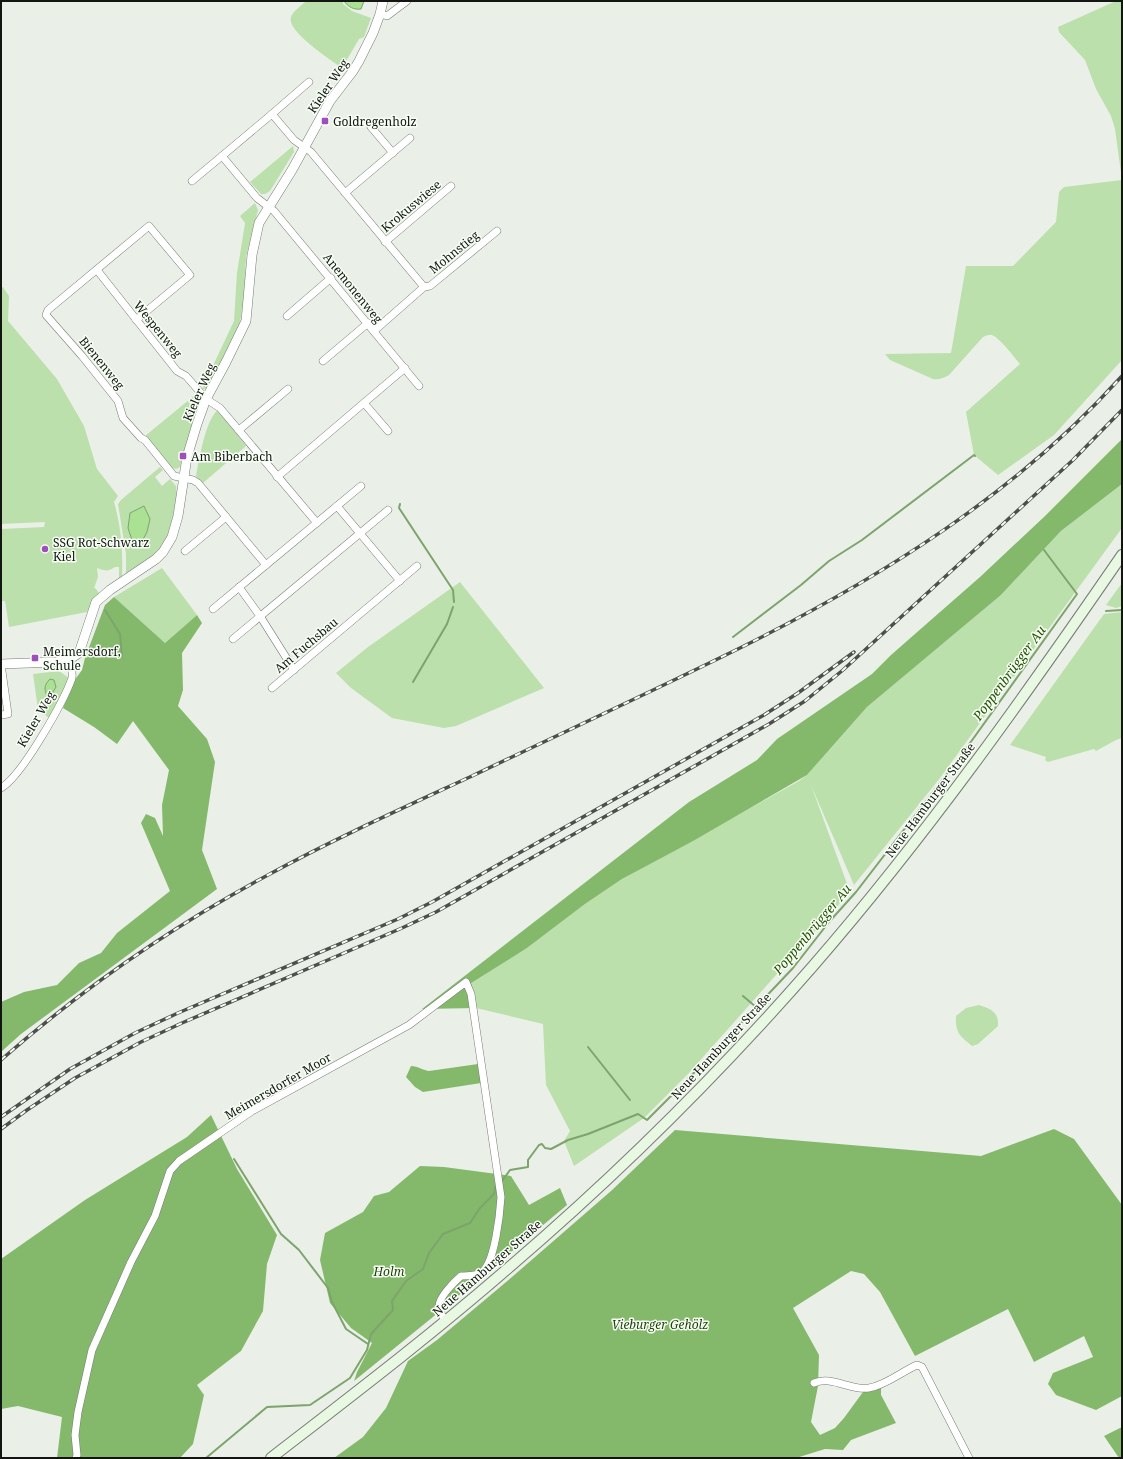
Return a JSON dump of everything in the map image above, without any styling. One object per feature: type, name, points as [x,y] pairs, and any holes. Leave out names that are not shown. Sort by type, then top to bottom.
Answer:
[{"type":"main road","name":"Neue Hamburger Straße","points":[[271,1458],[388,1368],[507,1270],[614,1172],[734,1052],[813,966],[893,871],[1039,674],[1122,555]]},
{"type":"street","name":"Kieler Weg","points":[[1,788],[6,785],[20,768],[60,706],[72,676],[70,660],[79,653],[96,602],[110,590],[156,559],[163,552],[172,537],[178,516],[187,457],[197,424],[206,399],[246,321],[252,255],[259,223],[268,206],[292,170],[330,101],[353,70],[365,50],[380,14],[383,1]]},
{"type":"street","points":[[380,14],[387,16],[407,1]]},
{"type":"street","points":[[192,181],[309,82]]},
{"type":"street","points":[[272,114],[294,140],[311,152],[424,287]]},
{"type":"street","points":[[371,127],[394,153]]},
{"type":"street","points":[[345,193],[410,138]]},
{"type":"street","name":"Anemonenweg","points":[[222,156],[257,198],[274,211],[419,386]]},
{"type":"street","name":"Krokuswiese","points":[[385,242],[451,186]]},
{"type":"street","points":[[97,270],[149,226],[190,275],[136,320]]},
{"type":"street","name":"Mohnstieg","points":[[374,331],[424,287],[430,286],[497,231]]},
{"type":"street","name":"Wespenweg","points":[[97,270],[178,371],[186,376],[206,399]]},
{"type":"street","name":"Bienenweg","points":[[97,270],[48,310],[46,315],[82,356],[118,401],[123,418],[141,438],[145,440],[174,476],[193,480],[198,483],[266,565]]},
{"type":"street","points":[[287,316],[331,278]]},
{"type":"street","points":[[323,361],[368,324]]},
{"type":"street","points":[[277,477],[405,368]]},
{"type":"street","points":[[239,430],[288,389]]},
{"type":"street","points":[[206,399],[220,408],[317,523]]},
{"type":"street","points":[[364,403],[388,432]]},
{"type":"street","points":[[213,609],[361,486]]},
{"type":"street","points":[[337,506],[400,581]]},
{"type":"street","points":[[233,639],[388,510]]},
{"type":"street","points":[[185,551],[226,517]]},
{"type":"street","name":"Am Fuchsbau","points":[[272,688],[417,566]]},
{"type":"street","points":[[239,587],[260,616],[294,670]]},
{"type":"street","points":[[4,715],[1,664],[70,660]]},
{"type":"street","name":"Meimersdorfer Moor","points":[[76,1458],[78,1455],[75,1434],[78,1412],[92,1350],[131,1262],[155,1216],[170,1172],[179,1161],[252,1111],[409,1025],[466,982],[471,994],[499,1182],[501,1197],[500,1217],[488,1263],[482,1271],[473,1276],[461,1276],[441,1299],[439,1306],[441,1314],[446,1321]]},
{"type":"street","points":[[814,1383],[824,1380],[860,1388],[868,1388],[881,1385],[917,1365],[922,1368],[969,1458]]},
{"type":"shaded area","points":[[306,1],[343,1],[343,4],[352,11],[371,18],[364,37],[359,39],[342,68],[310,45],[295,30],[291,23],[292,15]]},
{"type":"shaded area","points":[[344,1],[364,1],[361,9],[356,9],[351,8]]},
{"type":"shaded area","points":[[1116,1],[1122,1],[1122,180],[1115,129],[1111,116],[1096,89],[1085,60],[1059,32],[1058,27]]},
{"type":"shaded area","points":[[293,146],[294,152],[270,191],[265,194],[261,194],[250,182]]},
{"type":"shaded area","points":[[1122,180],[1122,360],[1054,435],[998,475],[974,455],[966,412],[1020,364],[1003,344],[992,335],[983,337],[949,375],[937,379],[933,379],[890,360],[885,354],[951,353],[966,266],[1013,266],[1056,222],[1059,192],[1064,187]]},
{"type":"shaded area","points":[[255,203],[258,210],[246,257],[244,298],[240,322],[210,387],[202,389],[234,321],[237,273],[245,223],[240,216]]},
{"type":"shaded area","points":[[3,287],[9,296],[8,321],[57,379],[84,426],[97,469],[118,496],[114,502],[120,529],[122,557],[122,576],[119,579],[119,567],[115,567],[110,570],[102,570],[97,568],[98,577],[94,588],[99,593],[87,612],[9,627],[5,601],[1,601],[1,529],[44,527],[45,522],[1,524],[1,288]]},
{"type":"shaded area","points":[[195,395],[199,401],[199,407],[180,467],[176,469],[172,468],[145,436]]},
{"type":"shaded area","points":[[218,410],[246,446],[203,483],[196,476],[199,460],[210,421]]},
{"type":"shaded area","points":[[160,467],[163,470],[155,477],[162,486],[170,479],[176,486],[177,496],[169,536],[156,557],[126,575],[126,554],[118,504]]},
{"type":"shaded area","points":[[1122,484],[1122,528],[940,778],[854,885],[811,785],[850,892],[688,1074],[644,1118],[574,1166],[564,1141],[570,1131],[546,1085],[543,1024],[476,1008],[470,983],[527,948],[585,904],[622,879],[799,781],[807,775],[867,707],[1001,595],[1061,531]]},
{"type":"shaded area","points":[[144,506],[150,519],[147,532],[141,543],[133,543],[128,528],[130,513]]},
{"type":"shaded area","points":[[162,568],[197,615],[165,643],[114,597]]},
{"type":"shaded area","points":[[460,582],[544,688],[456,726],[444,728],[392,718],[351,688],[336,673],[368,647]]},
{"type":"shaded area","points":[[1122,583],[1122,606],[1116,608],[1106,605]]},
{"type":"shaded area","points":[[1122,612],[1122,738],[1096,751],[1094,749],[1048,762],[1045,760],[1046,757],[1010,745],[1104,614]]},
{"type":"shaded area","points":[[59,671],[69,678],[49,718],[38,709],[33,674]]},
{"type":"shaded area","points":[[50,679],[54,680],[56,687],[50,697],[47,696],[45,689]]},
{"type":"shaded area","points":[[979,1005],[996,1014],[998,1026],[978,1044],[972,1046],[959,1034],[956,1026],[956,1016],[966,1008]]},
{"type":"green space","points":[[1122,439],[1122,484],[1061,531],[1001,595],[867,707],[807,775],[693,841],[622,879],[585,904],[527,948],[471,983],[476,1008],[422,1009],[689,802],[757,760],[777,739],[872,674],[891,655],[980,577],[1045,516]]},
{"type":"green space","points":[[114,597],[165,643],[197,615],[202,623],[182,653],[183,690],[178,706],[207,739],[215,762],[202,850],[217,889],[21,1034],[1,1052],[1,1002],[24,992],[57,985],[79,963],[101,953],[117,933],[170,891],[141,823],[146,814],[155,818],[163,836],[162,805],[169,770],[133,721],[117,744],[94,727],[63,708],[74,681],[82,670],[105,605]]},
{"type":"green space","points":[[478,1064],[481,1083],[423,1092],[415,1087],[406,1077],[411,1066],[429,1071]]},
{"type":"green space","points":[[211,1115],[237,1169],[277,1235],[267,1264],[263,1311],[241,1351],[197,1385],[204,1395],[193,1444],[180,1458],[57,1458],[62,1417],[18,1406],[1,1409],[1,1259],[85,1200],[187,1137]]},
{"type":"green space","name":"Vieburger Gehölz","points":[[1054,1129],[1074,1139],[1122,1205],[1122,1396],[1096,1410],[1056,1395],[1048,1384],[1053,1373],[1093,1357],[1084,1336],[1034,1362],[1008,1309],[915,1356],[880,1292],[864,1274],[851,1271],[793,1308],[819,1355],[818,1386],[811,1422],[820,1435],[835,1428],[863,1392],[881,1388],[881,1395],[896,1423],[851,1440],[843,1450],[825,1449],[796,1458],[334,1458],[363,1437],[386,1408],[408,1361],[437,1340],[512,1277],[611,1191],[675,1130],[981,1156]]},
{"type":"green space","name":"Holm","points":[[420,1166],[444,1167],[511,1176],[529,1205],[560,1188],[567,1205],[354,1381],[372,1343],[351,1328],[330,1303],[320,1260],[325,1233],[363,1212],[374,1196],[389,1192]]},
{"type":"green space","points":[[1122,1427],[1122,1458],[1119,1458],[1104,1436]]},
{"type":"waterway","points":[[733,637],[801,585],[829,561],[862,540],[974,455],[975,456]]},
{"type":"waterway","points":[[400,504],[399,508],[453,590],[454,602]]},
{"type":"waterway","name":"Poppenbrügger Au","points":[[502,1181],[510,1170],[528,1167],[528,1160],[539,1145],[542,1144],[545,1148],[551,1149],[568,1140],[588,1134],[638,1114],[647,1120],[690,1077],[793,968],[829,922],[856,892],[960,757],[1077,594],[1044,550]]},
{"type":"waterway","points":[[413,682],[447,624],[453,607]]},
{"type":"waterway","points":[[105,610],[120,634],[122,656]]},
{"type":"waterway","name":"Poppenbrügger Au","points":[[1106,611],[1122,610]]},
{"type":"waterway","points":[[743,996],[756,1007]]},
{"type":"waterway","points":[[588,1047],[630,1100]]},
{"type":"waterway","points":[[234,1159],[281,1234],[299,1250],[328,1288],[332,1302],[346,1329],[368,1344]]},
{"type":"waterway","name":"Poppenbrügger Au","points":[[206,1458],[267,1407],[310,1405],[350,1378],[367,1350],[371,1334],[393,1310],[392,1301],[406,1281],[423,1269],[429,1253],[443,1234],[470,1223],[480,1208],[494,1194],[496,1185]]},
{"type":"railway","points":[[1,1060],[64,1008],[129,960],[198,915],[233,895],[343,836],[675,680],[742,647],[846,592],[945,529],[993,495],[1038,458],[1081,418],[1122,376]]},
{"type":"railway","points":[[1,1129],[75,1078],[141,1042],[436,912],[769,724],[805,701],[843,670],[1073,460],[1122,410]]},
{"type":"railway","points":[[1,1117],[70,1069],[135,1033],[178,1013],[398,919],[432,902],[764,715],[798,693],[854,652]]},
{"type":"place","name":"Goldregenholz","points":[[325,121]]},
{"type":"place","name":"Am Biberbach","points":[[183,456]]},
{"type":"place","name":"SSG Rot-Schwarz Kiel","points":[[45,549]]},
{"type":"place","name":"Meimersdorf, Schule","points":[[35,658]]}]
